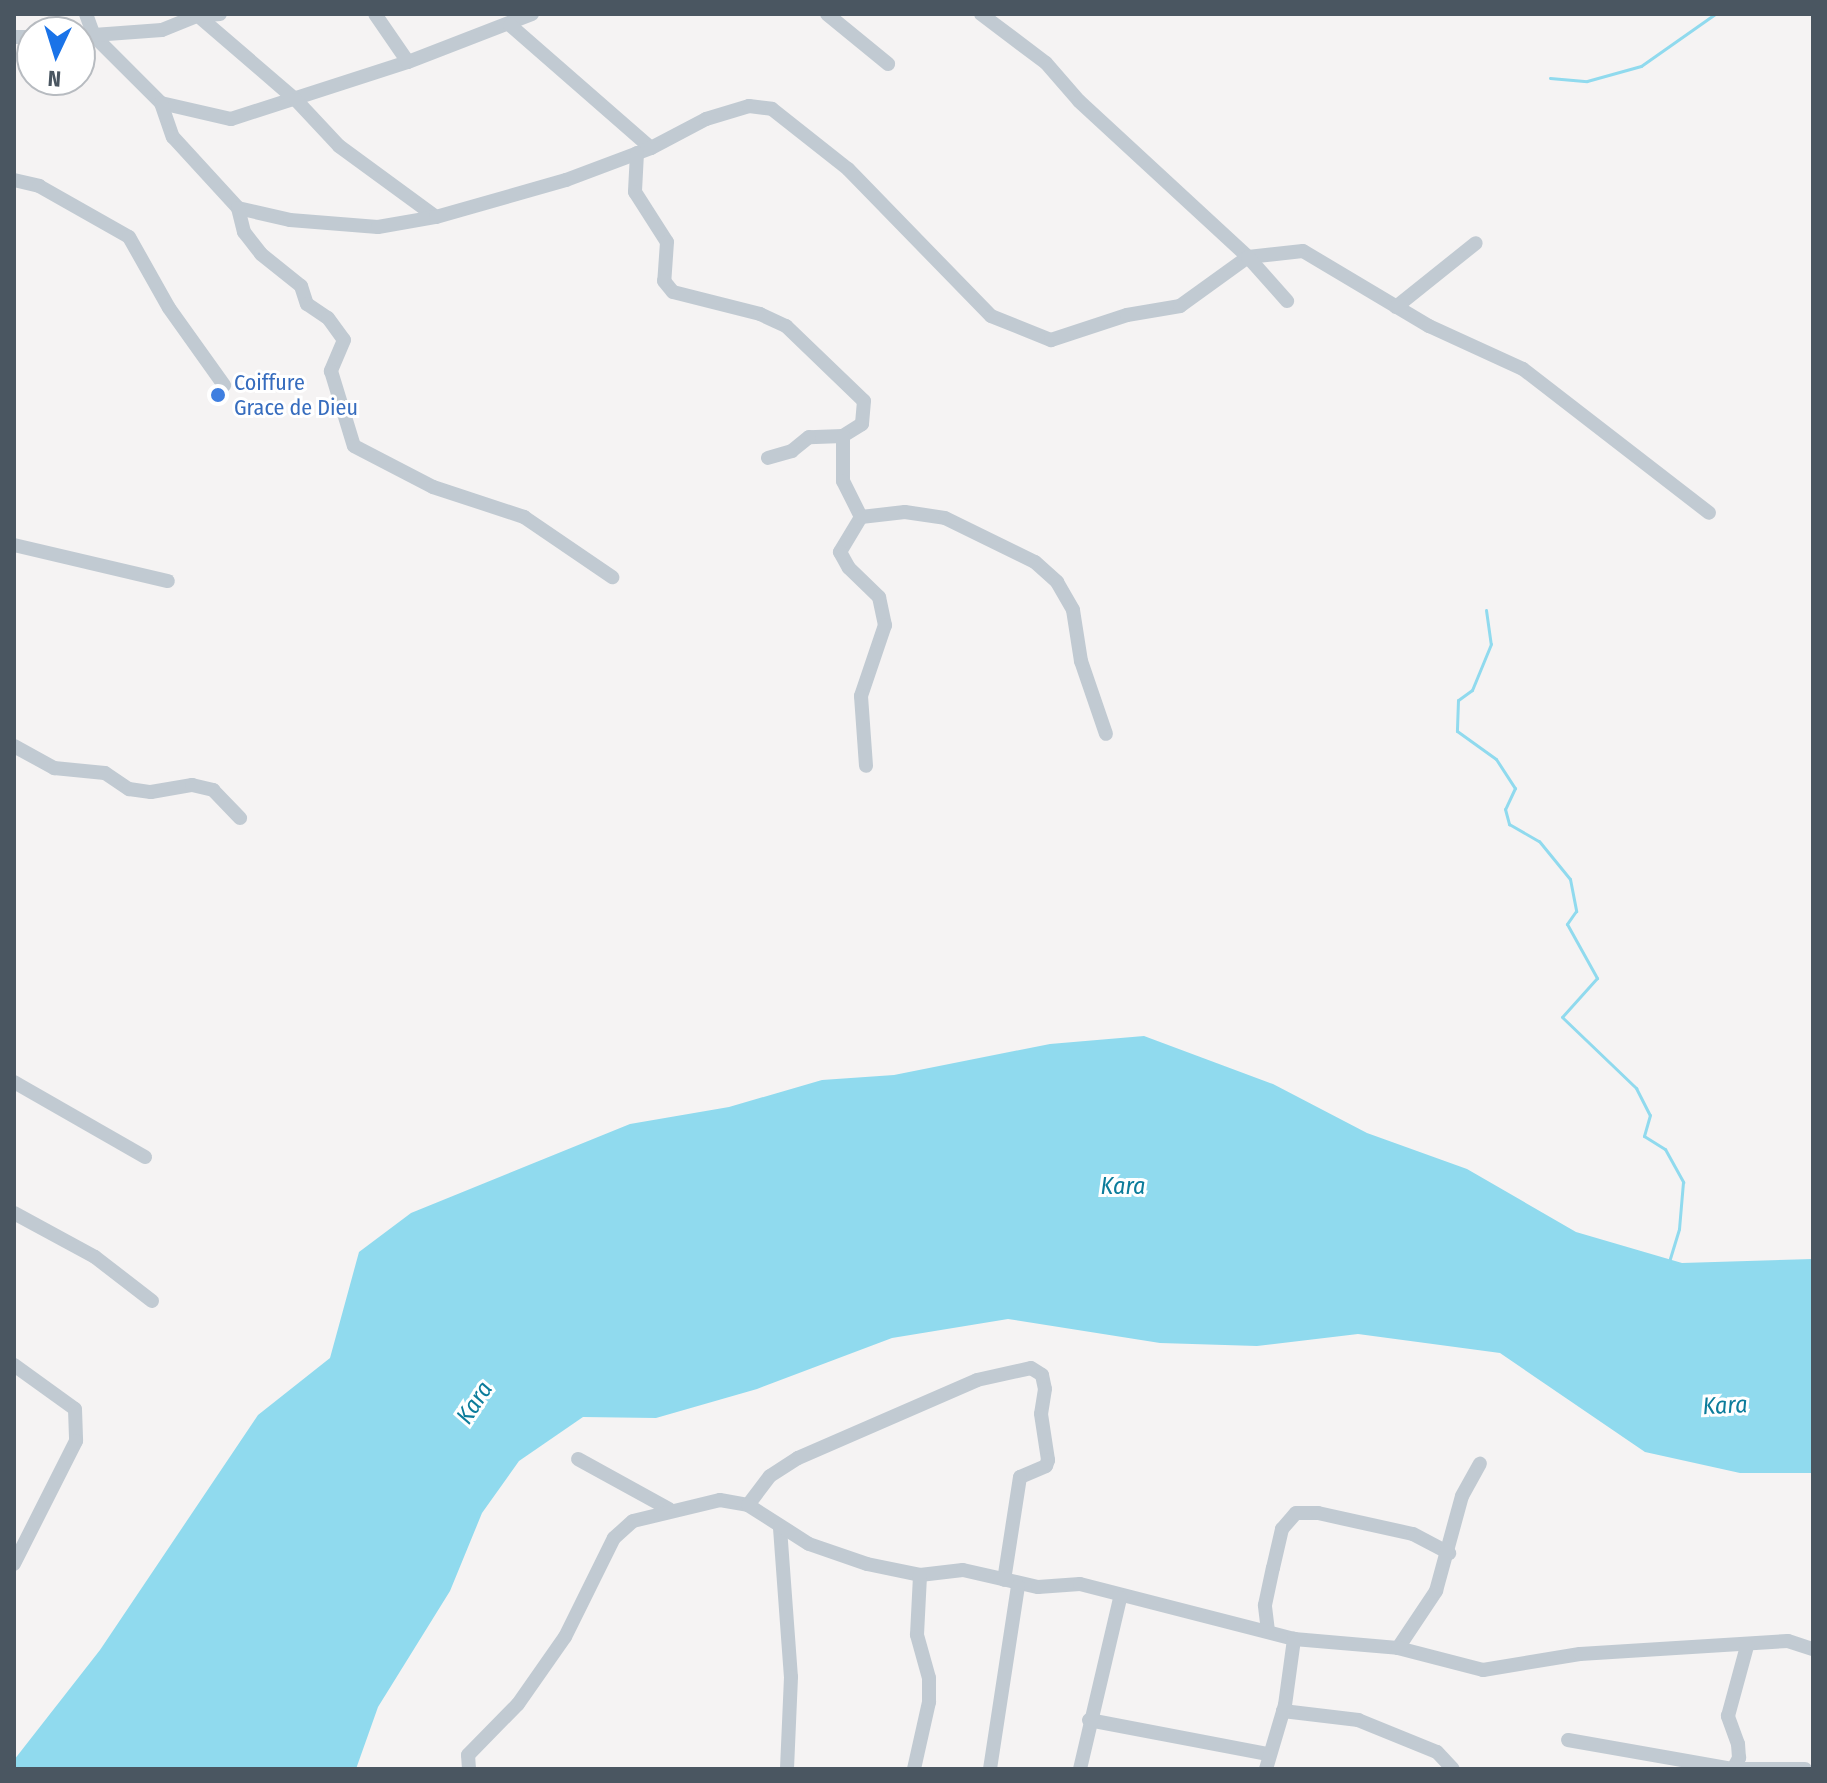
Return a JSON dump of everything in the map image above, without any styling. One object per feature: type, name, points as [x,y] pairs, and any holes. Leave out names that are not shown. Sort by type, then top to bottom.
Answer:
[{"type":"street","points":[[96,35],[162,30],[196,15],[220,14]]},
{"type":"street","points":[[375,14],[408,62]]},
{"type":"street","points":[[161,103],[231,119],[408,62],[532,14]]},
{"type":"street","points":[[827,14],[888,64]]},
{"type":"street","points":[[981,14],[1046,63],[1079,101],[1248,257],[1287,301]]},
{"type":"street","points":[[196,15],[296,100],[339,146],[436,217]]},
{"type":"street","points":[[510,25],[644,150]]},
{"type":"street","points":[[96,44],[161,103],[173,137],[238,208],[244,232],[261,254],[301,286],[307,304],[328,318],[344,340],[331,371],[354,446],[433,487],[524,517],[612,577]]},
{"type":"street","points":[[238,208],[340,226],[378,227],[436,217],[566,180],[644,150],[706,119],[749,106],[772,109],[848,169],[991,316],[1051,340],[1127,315],[1180,306],[1248,257],[1303,251],[1396,307],[1523,369],[1709,513]]},
{"type":"street","points":[[644,150],[635,192],[667,242],[664,281],[673,292],[760,314],[814,348],[864,401],[862,424],[843,436],[809,437],[792,451],[768,458]]},
{"type":"street","points":[[14,180],[39,186],[129,237],[169,308],[224,385]]},
{"type":"street","points":[[1396,307],[1476,243]]},
{"type":"street","points":[[843,436],[843,481],[861,517]]},
{"type":"street","points":[[861,517],[926,513],[960,521],[1035,562],[1057,582],[1073,610],[1081,661],[1106,734]]},
{"type":"street","points":[[861,517],[840,552],[849,568],[879,597],[885,625],[861,696],[866,766]]},
{"type":"street","points":[[14,545],[168,581]]},
{"type":"street","points":[[14,746],[54,768],[105,773],[129,789],[151,792],[192,785],[213,790],[240,818]]},
{"type":"street","points":[[14,1082],[145,1157]]},
{"type":"street","points":[[14,1213],[95,1257],[152,1301]]},
{"type":"street","points":[[14,1365],[75,1409],[76,1441],[14,1564]]},
{"type":"street","points":[[748,1505],[770,1476],[798,1458],[977,1380],[1031,1368],[1042,1375],[1045,1389],[1041,1414],[1048,1460],[1046,1466],[1020,1477],[990,1769]]},
{"type":"street","points":[[578,1459],[669,1509]]},
{"type":"street","points":[[1398,1648],[1427,1609],[1449,1553],[1462,1496],[1480,1464]]},
{"type":"street","points":[[469,1769],[468,1755],[512,1712],[565,1637],[614,1538],[633,1521],[669,1509],[720,1500],[748,1505],[780,1528],[834,1553],[920,1575],[963,1570],[1011,1583],[1080,1584],[1120,1598],[1294,1639],[1398,1648],[1483,1670],[1580,1654],[1747,1646],[1788,1641],[1813,1649]]},
{"type":"street","points":[[1268,1631],[1265,1605],[1279,1542],[1287,1518],[1296,1513],[1413,1534],[1449,1553]]},
{"type":"street","points":[[780,1528],[791,1677],[787,1769]]},
{"type":"street","points":[[914,1769],[929,1702],[929,1678],[917,1635],[920,1575]]},
{"type":"street","points":[[1080,1769],[1120,1598]]},
{"type":"street","points":[[1089,1720],[1267,1762],[1283,1711],[1294,1639]]},
{"type":"street","points":[[1733,1769],[1739,1758],[1738,1744],[1728,1716],[1747,1646]]},
{"type":"street","points":[[1283,1711],[1358,1720],[1437,1752],[1453,1769]]},
{"type":"street","points":[[1568,1740],[1733,1769],[1805,1769]]},
{"type":"water","name":"Kara","points":[[1144,1036],[1273,1084],[1367,1133],[1467,1169],[1576,1232],[1682,1263],[1813,1259],[1813,1473],[1740,1473],[1645,1452],[1500,1353],[1358,1334],[1257,1346],[1160,1343],[1008,1319],[892,1338],[757,1389],[656,1418],[583,1417],[519,1461],[482,1513],[450,1591],[378,1707],[356,1769],[14,1769],[14,1760],[100,1650],[258,1415],[330,1358],[359,1252],[411,1213],[630,1124],[729,1107],[822,1080],[894,1075],[1050,1044]]},
{"type":"waterway","points":[[1550,78],[1587,81],[1641,66],[1715,14]]},
{"type":"waterway","points":[[1486,610],[1491,644],[1472,690],[1458,700],[1457,731],[1496,759],[1515,788],[1505,809],[1509,824],[1539,841],[1570,879],[1576,911],[1567,924],[1597,978],[1562,1017],[1636,1088],[1650,1115],[1644,1136],[1665,1149],[1683,1182],[1679,1229],[1669,1261]]},
{"type":"place","name":"Coiffure Grace de Dieu","points":[[218,395]]}]
